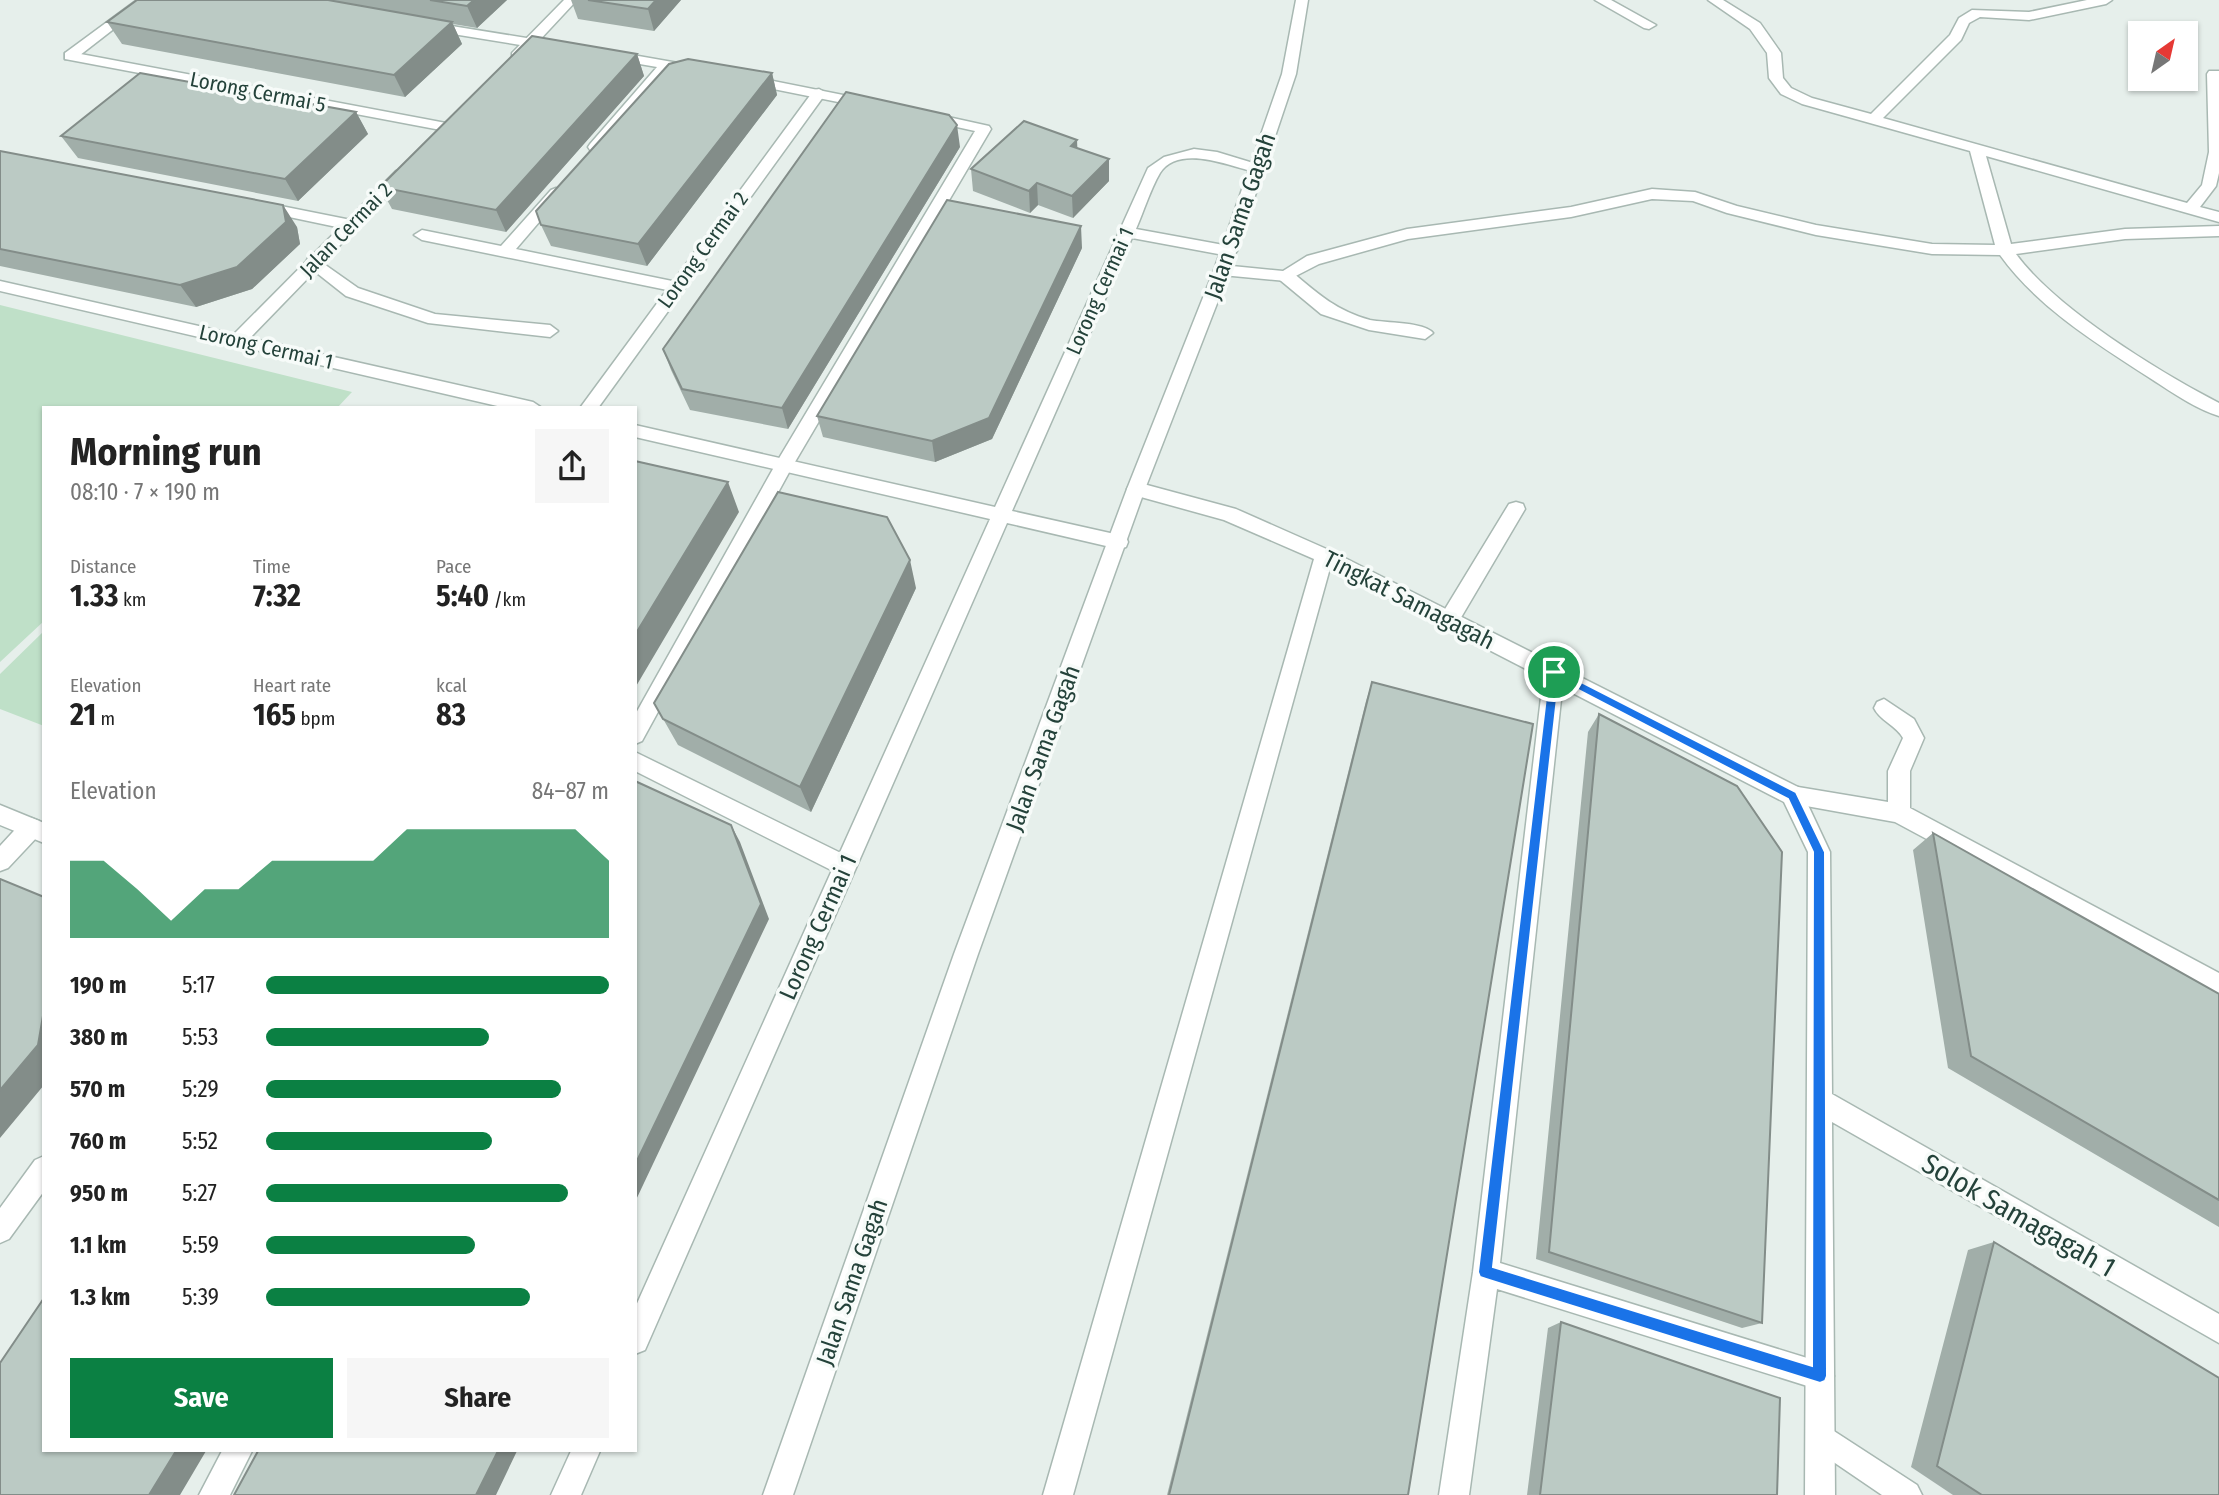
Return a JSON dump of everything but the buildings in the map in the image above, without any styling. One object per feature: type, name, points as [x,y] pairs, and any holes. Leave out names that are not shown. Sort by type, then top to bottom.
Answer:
[{"type":"street","name":"Lorong Cermai 5","points":[[145,0],[70,56],[446,127]]},
{"type":"street","points":[[502,71],[572,0]]},
{"type":"street","points":[[1601,0],[1649,25]]},
{"type":"street","points":[[1714,0],[1755,26],[1774,53],[1776,78],[1786,91],[1807,101],[2219,217]]},
{"type":"street","points":[[1874,119],[1956,37],[1964,21],[1977,13],[2028,16],[2106,0]]},
{"type":"street","name":"Jalan Sama Gagah","points":[[778,1495],[966,954],[1119,542],[1136,489],[1258,169],[1289,74],[1299,1]]},
{"type":"street","points":[[410,23],[571,49]]},
{"type":"street","points":[[598,53],[705,71]]},
{"type":"street","points":[[586,158],[667,64]]},
{"type":"street","points":[[2190,209],[2209,186],[2216,152],[2214,74]]},
{"type":"street","points":[[730,76],[882,107]]},
{"type":"street","name":"Lorong Cermai 2","points":[[590,406],[818,93]]},
{"type":"street","points":[[637,730],[784,465],[984,129],[920,115]]},
{"type":"street","name":"Lorong Cermai 1","points":[[637,1335],[1155,168],[1173,156],[1195,151],[1258,169]]},
{"type":"street","points":[[1977,151],[2005,250],[2020,272],[2106,342],[2219,410]]},
{"type":"street","name":"Jalan Cermai 2","points":[[238,340],[408,166]]},
{"type":"street","points":[[505,252],[568,179]]},
{"type":"street","points":[[1286,276],[1313,260],[1408,234],[1571,212],[1652,194],[1695,197],[1732,211],[1816,230],[1932,249],[2005,250],[2125,234],[2219,231]]},
{"type":"street","points":[[243,204],[351,225]]},
{"type":"street","points":[[1126,232],[1286,276],[1327,310],[1369,325],[1425,333]]},
{"type":"street","points":[[422,235],[677,287]]},
{"type":"street","points":[[314,262],[352,292],[434,319],[550,331]]},
{"type":"street","name":"Lorong Cermai 1","points":[[0,286],[524,406]]},
{"type":"street","points":[[637,431],[1119,542]]},
{"type":"street","name":"Tingkat Samagagah","points":[[1136,489],[1230,514],[1324,556],[1792,796],[1899,813],[2219,985]]},
{"type":"street","points":[[1449,620],[1516,509]]},
{"type":"street","points":[[1058,1495],[1324,556]]},
{"type":"street","points":[[1454,1495],[1486,1272],[1554,672]]},
{"type":"street","points":[[1884,708],[1907,726],[1914,738],[1899,771],[1899,813]]},
{"type":"street","points":[[637,762],[845,866]]},
{"type":"street","points":[[1792,796],[1819,852],[1821,1495]]},
{"type":"street","points":[[0,815],[37,831],[0,861]]},
{"type":"street","name":"Solok Samagagah 1","points":[[1820,1101],[2219,1329]]},
{"type":"street","points":[[0,1230],[42,1172]]},
{"type":"street","points":[[1486,1272],[1820,1376]]},
{"type":"street","points":[[1820,1436],[1907,1495]]},
{"type":"street","points":[[214,1495],[238,1452]]},
{"type":"street","points":[[566,1495],[586,1452]]},
{"type":"green space","points":[[0,305],[352,392],[339,406],[42,406],[42,623],[0,662]]},
{"type":"green space","points":[[42,633],[42,725],[0,709],[0,674]]},
{"type":"route","points":[[1554,672],[1792,796],[1819,852],[1820,1376],[1486,1272],[1554,672]]}]
